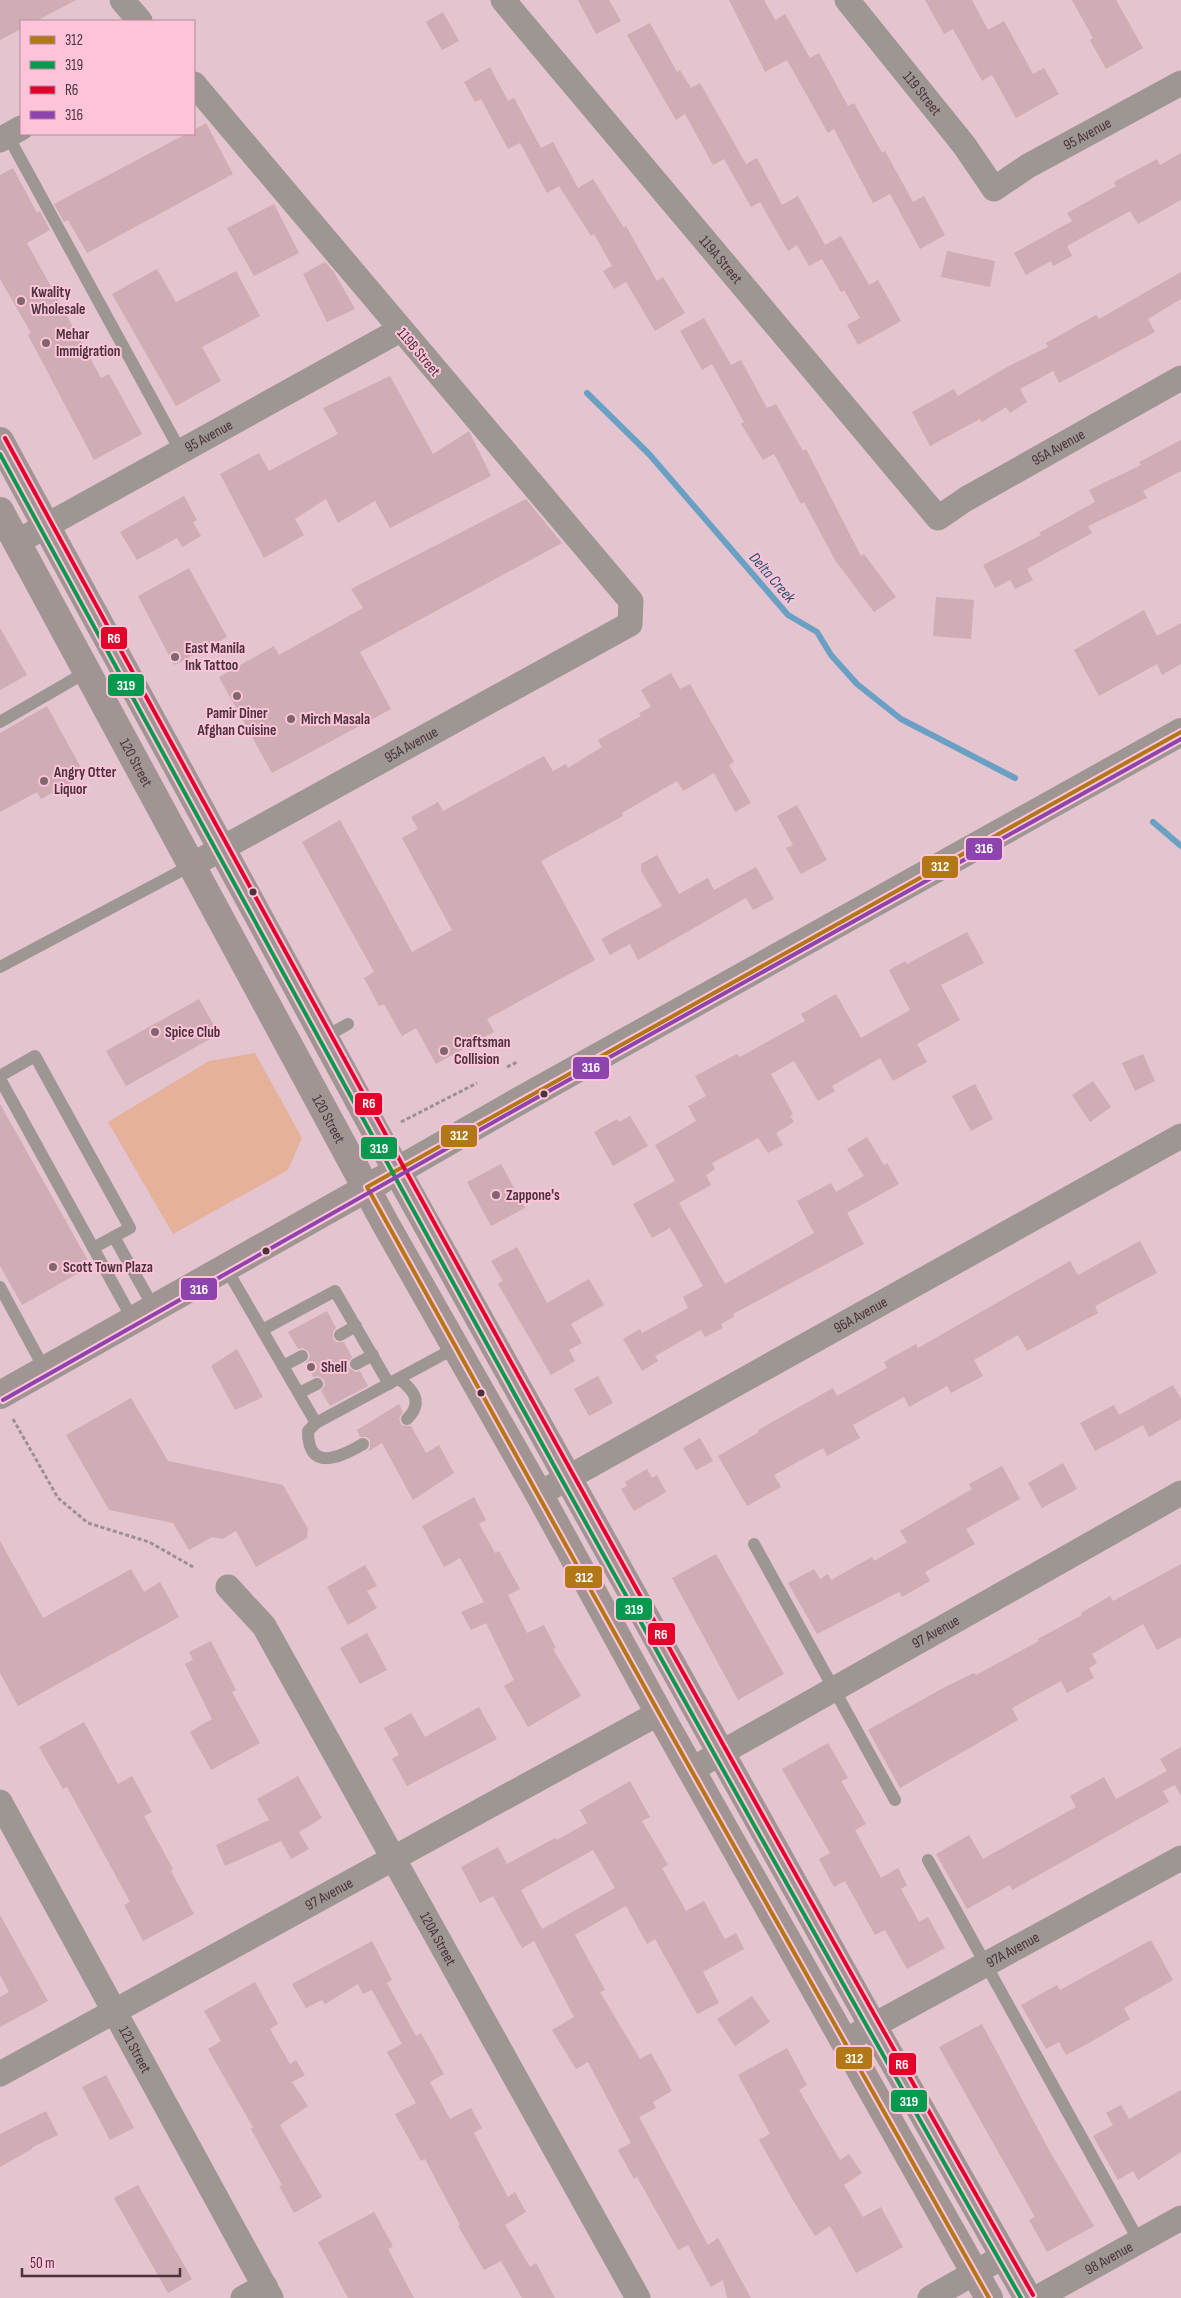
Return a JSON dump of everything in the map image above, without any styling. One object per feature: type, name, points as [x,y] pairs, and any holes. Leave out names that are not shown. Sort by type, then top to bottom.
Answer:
[{"type":"main road","points":[[0,441],[222,847],[275,948],[337,1030],[397,1171],[873,2026],[1028,2298]]},
{"type":"main road","name":"120 Street","points":[[0,511],[455,1348],[539,1494],[658,1713],[989,2298]]},
{"type":"main road","points":[[0,1395],[397,1171]]},
{"type":"street","points":[[122,0],[139,20]]},
{"type":"street","name":"119A Street","points":[[504,0],[938,518]]},
{"type":"street","name":"119 Street","points":[[847,0],[964,145],[994,188]]},
{"type":"street","name":"95 Avenue","points":[[994,188],[1028,166],[1181,83]]},
{"type":"street","name":"119B Street","points":[[195,85],[631,601],[630,624]]},
{"type":"street","name":"95 Avenue","points":[[17,542],[400,330]]},
{"type":"street","name":"95A Avenue","points":[[938,518],[966,499],[1181,378]]},
{"type":"street","name":"95A Avenue","points":[[192,865],[630,624]]},
{"type":"street","points":[[397,1171],[527,1096],[1181,732]]},
{"type":"street","name":"96A Avenue","points":[[539,1494],[568,1476],[1181,1136]]},
{"type":"street","name":"97 Avenue","points":[[691,1770],[1181,1493]]},
{"type":"street","name":"120A Street","points":[[228,1587],[264,1626],[638,2298]]},
{"type":"street","name":"97 Avenue","points":[[0,2074],[658,1713]]},
{"type":"street","name":"121 Street","points":[[0,1802],[268,2292]]},
{"type":"street","name":"97A Avenue","points":[[845,2041],[1181,1858]]},
{"type":"street","name":"98 Avenue","points":[[1038,2298],[1181,2218]]},
{"type":"street","points":[[930,2298],[1004,2256]]},
{"type":"street","points":[[243,2298],[268,2292]]},
{"type":"lane","points":[[10,134],[180,452]]},
{"type":"lane","points":[[0,722],[88,671]]},
{"type":"lane","points":[[0,967],[192,865]]},
{"type":"lane","points":[[93,1248],[130,1228],[35,1056],[0,1077],[93,1248],[143,1314]]},
{"type":"lane","points":[[114,1237],[143,1314]]},
{"type":"lane","points":[[226,1268],[316,1423]]},
{"type":"lane","points":[[0,1287],[45,1370]]},
{"type":"lane","points":[[262,1330],[335,1291],[373,1355],[394,1381],[414,1394],[415,1411],[406,1419]]},
{"type":"lane","points":[[340,1335],[356,1326]]},
{"type":"lane","points":[[363,1444],[345,1454],[330,1459],[318,1456],[308,1443],[308,1431],[316,1423],[455,1348]]},
{"type":"lane","points":[[356,1364],[373,1355]]},
{"type":"lane","points":[[283,1366],[302,1356]]},
{"type":"lane","points":[[299,1393],[317,1384]]},
{"type":"lane","points":[[754,1544],[895,1800]]},
{"type":"lane","points":[[928,1860],[1139,2240]]},
{"type":"path","points":[[507,1067],[517,1062]]},
{"type":"path","points":[[400,1122],[477,1083]]},
{"type":"path","points":[[13,1418],[58,1498],[88,1523],[149,1542],[195,1568]]},
{"type":"shaded area","points":[[255,1053],[302,1138],[288,1170],[173,1234],[108,1122],[209,1061]]},
{"type":"building","points":[[0,0],[76,0],[38,20],[20,20],[20,30],[0,40]]},
{"type":"building","points":[[578,0],[609,0],[621,21],[596,34]]},
{"type":"building","points":[[729,0],[764,0],[775,20],[785,14],[810,58],[819,53],[848,106],[854,103],[882,153],[885,151],[913,202],[924,196],[945,235],[920,249],[890,194],[873,203],[834,129],[828,133],[787,60],[765,72]]},
{"type":"building","points":[[925,0],[972,0],[988,30],[1004,21],[1033,74],[1044,68],[1059,94],[1016,118],[992,75],[982,81],[953,29],[944,34]]},
{"type":"building","points":[[1072,0],[1116,0],[1143,48],[1106,69],[1090,40],[1093,38]]},
{"type":"building","points":[[443,12],[459,41],[442,50],[426,22]]},
{"type":"building","points":[[650,23],[677,72],[680,70],[691,88],[700,83],[746,164],[757,158],[782,205],[798,196],[825,245],[841,236],[869,285],[878,280],[901,321],[858,345],[847,325],[860,318],[844,290],[841,292],[822,259],[809,266],[797,245],[788,251],[760,202],[751,207],[724,159],[713,165],[685,114],[676,120],[627,35]]},
{"type":"building","points":[[490,67],[508,101],[514,98],[541,148],[553,142],[578,188],[593,179],[624,228],[626,226],[657,281],[663,277],[685,313],[655,331],[626,282],[614,289],[603,271],[612,266],[594,234],[591,236],[559,186],[547,193],[520,143],[508,149],[481,99],[475,102],[464,82]]},
{"type":"building","points":[[206,123],[233,174],[87,253],[68,220],[64,222],[54,204],[184,135],[195,135],[195,129]]},
{"type":"building","points":[[1181,153],[1181,200],[1138,224],[1130,211],[1067,246],[1072,256],[1053,266],[1051,261],[1026,275],[1014,253],[1072,221],[1067,213],[1116,186],[1114,182],[1157,159],[1160,165]]},
{"type":"building","points":[[13,168],[37,213],[40,211],[50,230],[27,243],[101,378],[109,374],[142,434],[94,460],[28,335],[31,333],[0,279],[0,175]]},
{"type":"building","points":[[274,204],[299,253],[254,276],[227,228]]},
{"type":"building","points":[[947,251],[995,261],[990,287],[941,277]]},
{"type":"building","points":[[325,262],[334,272],[355,309],[327,322],[303,274]]},
{"type":"building","points":[[157,269],[176,302],[236,271],[260,316],[202,347],[221,381],[176,406],[112,294]]},
{"type":"building","points":[[1181,272],[1181,299],[1148,319],[1155,332],[1059,383],[1053,371],[1020,389],[1027,402],[1010,413],[1006,407],[982,422],[980,419],[930,446],[912,412],[954,389],[958,396],[1007,367],[1048,347],[1046,343],[1096,315],[1099,319]]},
{"type":"building","points":[[704,318],[731,365],[741,360],[767,408],[776,404],[803,451],[806,449],[861,556],[864,554],[896,597],[874,612],[835,560],[804,502],[801,504],[774,454],[763,460],[741,424],[744,422],[712,364],[702,370],[680,331]]},
{"type":"building","points":[[390,376],[433,454],[469,431],[491,476],[390,528],[375,501],[338,523],[326,499],[295,519],[304,535],[264,558],[220,474],[259,453],[269,471],[338,434],[323,408]]},
{"type":"building","points":[[1181,440],[1181,471],[1143,491],[1147,498],[1088,526],[1092,533],[1027,569],[1033,580],[1015,589],[1010,580],[995,588],[983,565],[1041,535],[1039,533],[1095,502],[1089,490],[1141,465],[1139,462]]},
{"type":"building","points":[[184,496],[197,520],[193,522],[201,536],[182,547],[177,538],[137,560],[120,532]]},
{"type":"building","points":[[526,499],[562,543],[360,652],[391,709],[272,773],[219,677],[274,646],[279,655],[363,608],[351,589]]},
{"type":"building","points":[[189,568],[227,637],[174,665],[138,596]]},
{"type":"building","points":[[936,597],[974,600],[971,639],[933,636]]},
{"type":"building","points":[[1144,610],[1157,636],[1181,623],[1181,664],[1162,675],[1157,664],[1099,696],[1074,650]]},
{"type":"building","points":[[0,628],[27,675],[0,690]]},
{"type":"building","points":[[671,673],[680,689],[690,684],[734,762],[729,765],[751,803],[735,812],[714,773],[683,791],[677,781],[622,813],[623,816],[541,861],[595,960],[487,1019],[494,1032],[436,1064],[416,1028],[402,1036],[384,1004],[379,1006],[364,978],[374,972],[302,842],[340,820],[412,952],[452,930],[402,838],[418,829],[411,817],[438,802],[443,811],[544,756],[553,771],[566,764],[568,768],[602,747],[598,740],[641,716],[639,713],[651,707],[641,690]]},
{"type":"building","points":[[47,706],[85,775],[41,799],[37,792],[0,812],[0,733]]},
{"type":"building","points":[[797,805],[827,860],[801,874],[786,848],[793,845],[777,816]]},
{"type":"building","points":[[657,855],[679,894],[708,878],[714,890],[756,867],[774,899],[753,910],[746,898],[638,960],[630,944],[610,955],[601,939],[662,906],[641,871],[641,864]]},
{"type":"building","points":[[967,932],[984,963],[941,985],[960,1020],[917,1044],[927,1062],[893,1081],[880,1058],[832,1086],[835,1091],[818,1101],[794,1061],[771,1074],[793,1114],[790,1116],[794,1122],[776,1133],[783,1145],[768,1153],[758,1138],[712,1163],[715,1169],[706,1175],[711,1185],[679,1203],[725,1284],[814,1233],[797,1201],[831,1183],[836,1192],[864,1176],[847,1149],[867,1137],[884,1165],[887,1163],[899,1184],[847,1213],[864,1244],[733,1314],[734,1317],[721,1324],[723,1328],[705,1337],[701,1330],[655,1356],[658,1361],[642,1371],[623,1339],[640,1329],[642,1333],[688,1308],[683,1297],[703,1286],[670,1228],[652,1238],[633,1204],[675,1181],[655,1145],[696,1121],[688,1106],[706,1096],[695,1076],[737,1054],[740,1057],[805,1021],[801,1014],[836,994],[861,1038],[910,1010],[889,970],[905,961],[907,964]]},
{"type":"building","points":[[199,999],[219,1034],[126,1086],[106,1051]]},
{"type":"building","points":[[1143,1054],[1155,1081],[1135,1091],[1122,1063]]},
{"type":"building","points":[[1093,1081],[1111,1107],[1090,1122],[1072,1095]]},
{"type":"building","points":[[975,1084],[993,1119],[971,1131],[952,1096]]},
{"type":"building","name":"Scott Town Plaza","points":[[0,1104],[91,1266],[22,1305],[0,1266]]},
{"type":"building","points":[[630,1116],[648,1146],[613,1166],[594,1132],[617,1119],[619,1122]]},
{"type":"building","name":"Zappone's","points":[[501,1164],[525,1208],[491,1226],[467,1182]]},
{"type":"building","points":[[1140,1241],[1157,1273],[1095,1306],[1098,1313],[1027,1351],[1018,1335],[974,1360],[983,1376],[951,1393],[947,1386],[909,1407],[904,1397],[853,1425],[860,1438],[827,1456],[823,1448],[774,1475],[781,1487],[747,1506],[718,1456],[759,1432],[758,1430],[833,1388],[837,1396],[887,1368],[884,1362],[916,1344],[918,1348],[1070,1261],[1078,1275]]},
{"type":"building","points":[[517,1247],[547,1303],[589,1279],[604,1305],[571,1324],[582,1343],[569,1350],[575,1361],[551,1375],[498,1284],[503,1281],[491,1261]]},
{"type":"building","points":[[327,1311],[336,1328],[333,1331],[333,1339],[336,1342],[344,1342],[352,1357],[348,1363],[349,1368],[355,1372],[360,1371],[368,1386],[330,1406],[321,1391],[325,1385],[324,1380],[318,1376],[313,1377],[306,1363],[310,1357],[309,1352],[303,1348],[298,1349],[288,1332]]},
{"type":"building","points":[[237,1349],[263,1397],[235,1410],[211,1366]]},
{"type":"building","points":[[598,1376],[613,1403],[589,1416],[574,1389]]},
{"type":"building","points":[[1173,1385],[1181,1399],[1181,1419],[1149,1437],[1143,1425],[1095,1451],[1080,1423],[1114,1405],[1119,1415]]},
{"type":"building","points":[[131,1398],[168,1461],[283,1485],[308,1529],[307,1538],[256,1567],[236,1531],[222,1539],[212,1537],[189,1550],[173,1523],[109,1510],[66,1435]]},
{"type":"building","points":[[399,1404],[403,1412],[399,1418],[401,1425],[411,1426],[426,1453],[439,1445],[454,1473],[413,1500],[382,1443],[367,1452],[370,1448],[370,1440],[367,1437],[360,1437],[357,1430]]},
{"type":"building","points":[[700,1438],[713,1461],[696,1470],[683,1448]]},
{"type":"building","points":[[1063,1463],[1077,1489],[1042,1508],[1028,1483]]},
{"type":"building","points":[[1002,1466],[1020,1499],[966,1529],[975,1544],[925,1572],[930,1581],[902,1597],[899,1592],[817,1634],[788,1583],[814,1569],[820,1579],[828,1574],[831,1580],[872,1557],[874,1561],[907,1542],[900,1531],[972,1489],[969,1484]]},
{"type":"building","points":[[647,1469],[652,1478],[657,1475],[666,1492],[634,1511],[621,1489],[627,1486],[625,1482]]},
{"type":"building","points":[[474,1497],[486,1520],[479,1524],[495,1553],[499,1551],[520,1589],[508,1595],[527,1633],[544,1625],[556,1648],[553,1649],[581,1696],[528,1727],[504,1686],[514,1680],[486,1623],[471,1630],[461,1612],[484,1602],[460,1558],[444,1567],[422,1526]]},
{"type":"building","points":[[0,1541],[43,1618],[131,1569],[144,1592],[160,1582],[179,1617],[18,1706],[0,1673]]},
{"type":"building","points":[[716,1554],[784,1674],[738,1700],[672,1578]]},
{"type":"building","points":[[1181,1564],[1181,1637],[1157,1650],[1143,1624],[1092,1654],[1097,1663],[1089,1668],[1094,1678],[1067,1693],[1061,1681],[1012,1708],[1018,1720],[900,1788],[868,1730],[945,1687],[974,1673],[976,1675],[1039,1641],[1038,1639],[1082,1615],[1081,1613],[1110,1596],[1113,1601]]},
{"type":"building","points":[[365,1565],[377,1586],[367,1591],[377,1608],[348,1625],[327,1587]]},
{"type":"building","points":[[367,1633],[387,1670],[360,1684],[340,1648]]},
{"type":"building","points":[[211,1641],[236,1690],[232,1692],[260,1743],[211,1770],[190,1732],[212,1719],[185,1664],[193,1660],[189,1652]]},
{"type":"building","points":[[479,1707],[497,1739],[407,1786],[392,1759],[399,1755],[384,1728],[411,1713],[425,1737]]},
{"type":"building","points":[[84,1722],[118,1784],[132,1776],[152,1812],[144,1816],[173,1869],[171,1871],[194,1914],[143,1941],[124,1905],[130,1902],[67,1787],[63,1789],[39,1747]]},
{"type":"building","points":[[828,1743],[848,1778],[841,1781],[866,1824],[855,1830],[881,1878],[898,1868],[907,1885],[901,1889],[919,1922],[928,1917],[945,1948],[907,1969],[885,1930],[875,1935],[845,1881],[834,1887],[819,1859],[830,1853],[782,1769]]},
{"type":"building","points":[[1181,1747],[1181,1796],[1175,1785],[1163,1791],[1169,1802],[1012,1890],[1010,1885],[967,1909],[936,1854],[969,1835],[983,1859],[1076,1807],[1070,1796],[1104,1777],[1116,1799],[1167,1771],[1160,1759]]},
{"type":"building","points":[[298,1776],[322,1818],[299,1832],[309,1849],[291,1859],[281,1841],[225,1866],[216,1845],[269,1820],[257,1799]]},
{"type":"building","points":[[630,1781],[650,1817],[642,1821],[668,1865],[662,1868],[686,1911],[704,1901],[725,1939],[736,1933],[744,1949],[703,1972],[719,2003],[697,2014],[655,1939],[647,1944],[626,1906],[575,1935],[605,1990],[600,1992],[640,2059],[651,2053],[672,2091],[653,2102],[656,2108],[639,2117],[708,2245],[718,2238],[751,2298],[727,2298],[723,2280],[711,2287],[688,2245],[678,2250],[637,2177],[634,2179],[618,2150],[631,2143],[588,2062],[576,2069],[552,2030],[574,2017],[534,1941],[522,1948],[493,1896],[480,1903],[461,1867],[498,1847],[507,1864],[587,1823],[580,1810]],"holes":[[[593,1850],[615,1888],[542,1929],[521,1890]]]},
{"type":"building","points":[[0,1915],[48,2001],[0,2027],[0,1997],[9,1992],[0,1975]]},
{"type":"building","points":[[1151,1940],[1173,1980],[1124,2008],[1130,2019],[1089,2043],[1066,2055],[1059,2042],[1046,2049],[1021,2005],[1057,1985],[1060,1990]]},
{"type":"building","points":[[372,1941],[392,1980],[387,1983],[416,2036],[421,2033],[444,2074],[430,2082],[450,2119],[471,2108],[482,2128],[474,2133],[508,2197],[515,2192],[526,2212],[505,2225],[530,2267],[536,2263],[555,2298],[522,2298],[501,2261],[484,2270],[458,2226],[460,2225],[425,2159],[421,2161],[395,2114],[416,2103],[387,2052],[402,2044],[372,1990],[363,1994],[358,1984],[325,2004],[322,2000],[306,2008],[292,1984]]},
{"type":"building","points":[[255,1982],[278,2024],[270,2029],[290,2064],[296,2060],[305,2075],[292,2082],[308,2106],[280,2125],[322,2197],[294,2213],[279,2186],[282,2185],[251,2129],[253,2127],[208,2049],[221,2041],[204,2011]]},
{"type":"building","points":[[752,1996],[770,2022],[735,2046],[717,2019]]},
{"type":"building","points":[[982,2024],[1050,2152],[1094,2226],[1047,2252],[1029,2220],[1035,2217],[939,2047]]},
{"type":"building","points":[[787,2048],[807,2085],[799,2090],[840,2160],[849,2154],[862,2173],[844,2185],[863,2217],[881,2207],[903,2247],[856,2273],[830,2226],[815,2236],[794,2202],[759,2140],[770,2134],[738,2075]]},
{"type":"building","points":[[106,2075],[134,2128],[110,2140],[82,2087]]},
{"type":"building","points":[[1181,2090],[1181,2152],[1138,2180],[1133,2171],[1118,2180],[1093,2136],[1113,2125],[1106,2113],[1121,2105],[1129,2119]]},
{"type":"building","points":[[46,2111],[58,2135],[31,2148],[0,2167],[0,2134]]},
{"type":"building","points":[[138,2185],[192,2279],[168,2293],[114,2198]]},
{"type":"building","points":[[374,2212],[393,2246],[388,2249],[414,2298],[348,2298],[318,2242]]},
{"type":"waterway","name":"Delta Creek","points":[[587,393],[649,454],[788,615],[817,632],[831,655],[857,684],[901,719],[1015,778]]},
{"type":"waterway","name":"Delta Creek","points":[[1153,822],[1181,846]]},
{"type":"transit line","name":"R6","points":[[5,438],[643,1601],[1033,2295]]},
{"type":"transit line","name":"319","points":[[0,454],[379,1148],[634,1609],[1021,2298]]},
{"type":"transit line","name":"312","points":[[989,2298],[659,1713],[367,1187],[1181,732]]},
{"type":"transit line","name":"316","points":[[3,1400],[522,1106],[1181,739]]},
{"type":"place","name":"Kwality Wholesale","points":[[21,301]]},
{"type":"place","name":"Mehar Immigration","points":[[46,343]]},
{"type":"place","name":"East Manila Ink Tattoo","points":[[175,657]]},
{"type":"place","name":"Pamir Diner Afghan Cuisine","points":[[237,696]]},
{"type":"place","name":"Mirch Masala","points":[[291,719]]},
{"type":"place","name":"Angry Otter Liquor","points":[[44,781]]},
{"type":"place","name":"Spice Club","points":[[155,1032]]},
{"type":"place","name":"Craftsman Collision","points":[[444,1051]]},
{"type":"place","name":"Zappone's","points":[[496,1195]]},
{"type":"place","name":"Scott Town Plaza","points":[[53,1267]]},
{"type":"place","name":"Shell","points":[[311,1367]]}]
